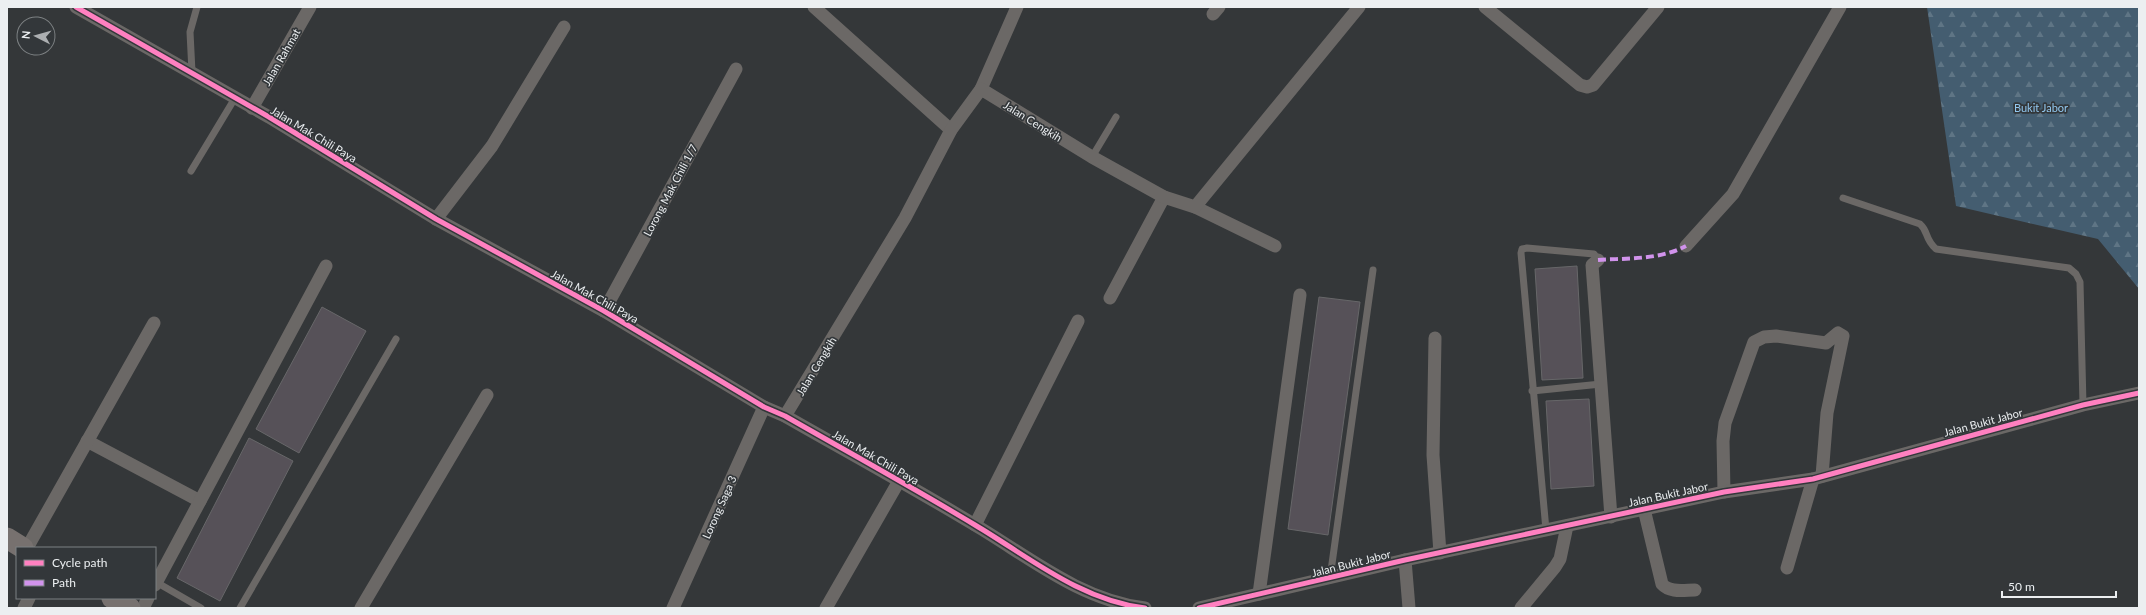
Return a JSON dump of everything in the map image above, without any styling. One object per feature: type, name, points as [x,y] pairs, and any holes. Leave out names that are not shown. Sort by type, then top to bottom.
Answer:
[{"type":"main road","points":[[7,538],[21,547]]},
{"type":"street","name":"Jalan Mak Chili Paya","points":[[76,7],[236,98],[436,220],[604,311],[764,407],[785,416],[975,525],[1102,604]]},
{"type":"street","name":"Jalan Rahmat","points":[[252,108],[310,7]]},
{"type":"street","points":[[814,7],[951,130]]},
{"type":"street","points":[[981,89],[1017,7]]},
{"type":"street","points":[[1195,207],[1359,7]]},
{"type":"street","points":[[1485,7],[1580,85],[1587,87],[1593,85],[1658,7]]},
{"type":"street","points":[[1686,246],[1733,194],[1840,7]]},
{"type":"street","points":[[436,220],[492,146],[564,27]]},
{"type":"street","name":"Lorong Mak Chili 1/7","points":[[604,311],[736,69]]},
{"type":"street","name":"Jalan Cengkih","points":[[785,416],[905,218],[951,130],[981,89],[1092,157],[1164,197],[1195,207],[1275,246]]},
{"type":"street","points":[[1110,298],[1164,197]]},
{"type":"street","points":[[1598,260],[1592,265],[1611,517]]},
{"type":"street","points":[[156,584],[326,266]]},
{"type":"street","points":[[1259,594],[1300,295]]},
{"type":"street","points":[[975,525],[1078,321]]},
{"type":"street","points":[[28,547],[154,323]]},
{"type":"street","points":[[1724,492],[1723,441],[1725,423],[1754,342],[1764,337],[1776,336],[1818,344],[1826,344],[1838,333],[1843,336],[1827,413],[1817,478],[1787,568]]},
{"type":"street","points":[[1435,338],[1433,455],[1440,553]]},
{"type":"street","name":"Jalan Bukit Jabor","points":[[1199,608],[1406,560],[1724,492],[1817,478],[2083,405],[2139,393]]},
{"type":"street","points":[[361,608],[487,395]]},
{"type":"street","name":"Lorong Saga 3","points":[[673,608],[764,407]]},
{"type":"street","points":[[87,441],[200,501]]},
{"type":"street","points":[[826,608],[898,482]]},
{"type":"street","points":[[1644,509],[1662,584],[1666,589],[1671,590],[1695,590]]},
{"type":"street","points":[[1521,608],[1555,568],[1560,559],[1567,526]]},
{"type":"street","points":[[1406,560],[1409,608]]},
{"type":"street","points":[[24,608],[28,599]]},
{"type":"street","points":[[127,606],[145,599]]},
{"type":"street","points":[[1102,604],[1145,608]]},
{"type":"lane","points":[[192,72],[190,32],[197,7]]},
{"type":"lane","points":[[191,171],[236,98]]},
{"type":"lane","points":[[1092,157],[1116,117]]},
{"type":"lane","points":[[1843,198],[1920,224],[1925,229],[1927,241],[1936,249],[2069,268],[2076,274],[2080,282],[2083,405]]},
{"type":"lane","points":[[1546,530],[1532,391],[1522,249],[1527,248],[1594,254],[1598,260]]},
{"type":"lane","points":[[1330,578],[1373,270]]},
{"type":"lane","points":[[240,608],[396,339]]},
{"type":"lane","points":[[1532,391],[1601,384]]},
{"type":"lane","points":[[156,584],[201,608]]},
{"type":"green space","name":"Bukit Jabor","points":[[1927,7],[2139,7],[2139,289],[2098,239],[1956,206]]},
{"type":"building","points":[[1577,266],[1583,378],[1542,380],[1535,269]]},
{"type":"building","points":[[1319,297],[1360,302],[1328,535],[1288,529]]},
{"type":"building","points":[[322,307],[366,331],[299,453],[256,429]]},
{"type":"building","points":[[1589,399],[1594,486],[1551,489],[1546,401]]},
{"type":"building","points":[[249,438],[293,461],[220,601],[177,578]]},
{"type":"marked path","points":[[1598,260],[1654,256],[1676,251],[1686,246]]},
{"type":"cycle path","points":[[76,7],[269,117],[436,219],[604,311],[764,407],[785,416],[928,497],[1056,576],[1099,596],[1121,603],[1145,608]]},
{"type":"cycle path","points":[[1199,608],[1405,560],[1724,492],[1813,479],[2083,405],[2139,393]]}]
